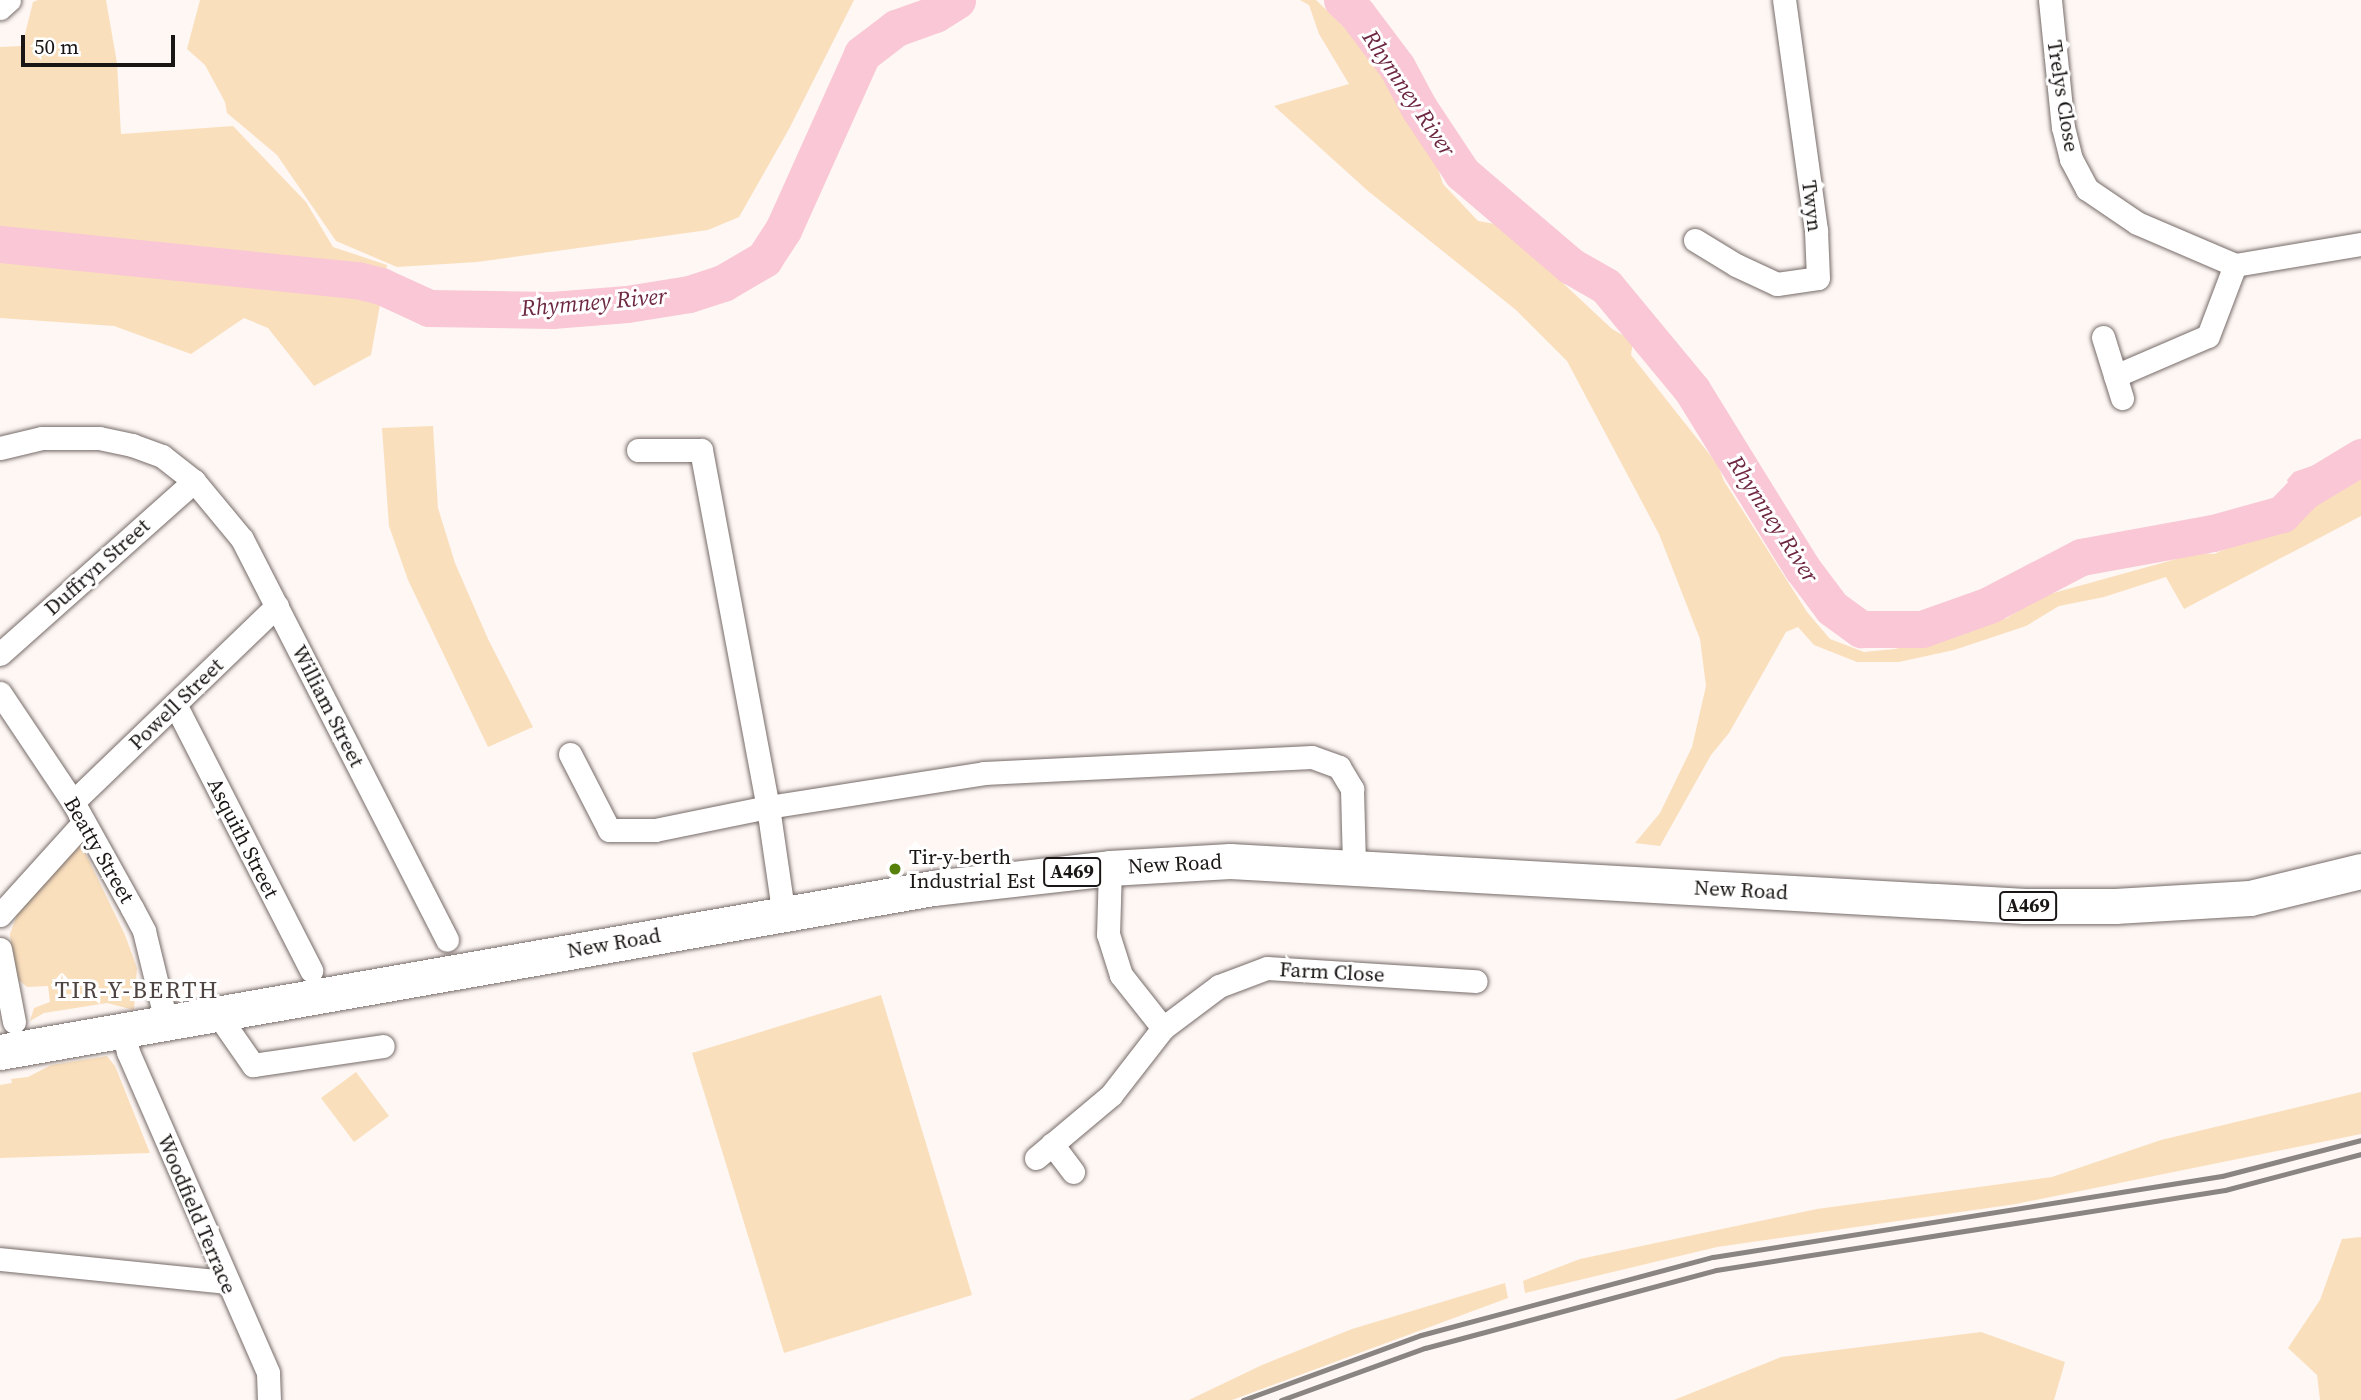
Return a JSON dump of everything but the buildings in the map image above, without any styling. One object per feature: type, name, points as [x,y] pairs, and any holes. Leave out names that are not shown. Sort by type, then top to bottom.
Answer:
[{"type":"main road","name":"New Road","points":[[7,1037],[122,1029],[216,1012],[313,999],[609,943],[784,917],[933,888],[1110,868],[1230,861],[2025,906],[2115,906],[2250,898],[2361,871]]},
{"type":"street","points":[[0,8],[9,0]]},
{"type":"street","name":"Twyn","points":[[1695,240],[1777,284],[1818,278],[1816,230],[1784,0]]},
{"type":"street","name":"Trelys Close","points":[[2050,0],[2063,127],[2071,159],[2087,189],[2137,223],[2235,265]]},
{"type":"street","points":[[2103,337],[2118,387],[2208,335],[2235,265],[2361,244]]},
{"type":"street","name":"William Street","points":[[0,448],[41,438],[99,438],[132,445],[162,456],[194,481],[242,539],[447,940]]},
{"type":"street","points":[[638,450],[701,450],[768,807],[784,917]]},
{"type":"street","name":"Duffryn Street","points":[[0,654],[194,481]]},
{"type":"street","name":"Powell Street","points":[[0,915],[78,812],[176,706],[277,606]]},
{"type":"street","name":"Beatty Street","points":[[0,693],[78,812],[144,931],[166,1021]]},
{"type":"street","name":"Asquith Street","points":[[176,706],[311,970]]},
{"type":"street","points":[[570,754],[609,830],[655,830],[768,807],[984,773],[1312,757],[1339,767],[1352,789],[1354,867]]},
{"type":"street","points":[[1110,868],[1108,934],[1121,975],[1163,1028]]},
{"type":"street","points":[[0,949],[7,1037]]},
{"type":"street","name":"Farm Close","points":[[1073,1172],[1044,1151],[1111,1095],[1163,1028],[1219,986],[1267,968],[1476,981]]},
{"type":"street","points":[[216,1012],[253,1065],[383,1046]]},
{"type":"street","name":"Woodfield Terrace","points":[[122,1029],[128,1052],[226,1282],[268,1373],[269,1400]]},
{"type":"street","points":[[0,1259],[226,1282]]},
{"type":"shaded area","points":[[106,0],[117,63],[121,134],[233,126],[306,202],[333,247],[387,265],[371,355],[314,386],[268,328],[244,318],[191,354],[114,326],[0,318],[0,47],[22,46],[33,2]]},
{"type":"shaded area","points":[[200,0],[854,0],[789,129],[739,217],[708,230],[477,262],[397,267],[336,241],[277,155],[227,113],[225,102],[205,65],[187,49]]},
{"type":"shaded area","points":[[1300,0],[1316,0],[1345,28],[1394,91],[1411,129],[1435,160],[1443,184],[1478,221],[1501,225],[1612,329],[1633,341],[1631,355],[1718,465],[1724,481],[1807,612],[1830,639],[1864,652],[1895,649],[2007,618],[2039,597],[2198,553],[2214,554],[2303,514],[2331,490],[2361,476],[2361,516],[2184,609],[2166,577],[2104,597],[2059,606],[2026,626],[1954,650],[1899,662],[1857,662],[1814,645],[1798,627],[1786,632],[1729,733],[1711,755],[1660,846],[1635,843],[1660,813],[1692,747],[1706,686],[1700,639],[1659,534],[1567,361],[1516,310],[1368,191],[1274,106],[1349,84],[1319,34],[1309,5]]},
{"type":"shaded area","points":[[433,426],[438,508],[455,563],[488,639],[533,727],[488,747],[408,580],[389,526],[382,428]]},
{"type":"shaded area","points":[[2361,443],[2361,476],[2331,490],[2303,514],[2287,480],[2294,472],[2329,460]]},
{"type":"shaded area","points":[[81,844],[125,935],[137,968],[134,1010],[107,1003],[44,1013],[30,1021],[34,1008],[50,1002],[48,986],[27,987],[14,976],[10,934],[20,907]]},
{"type":"shaded area","points":[[881,995],[972,1295],[784,1353],[692,1053]]},
{"type":"shaded area","points":[[107,1056],[115,1066],[150,1153],[0,1158],[0,1085],[12,1083],[11,1079],[28,1077],[51,1065]]},
{"type":"shaded area","points":[[356,1072],[389,1116],[354,1142],[321,1098]]},
{"type":"shaded area","points":[[2361,1092],[2361,1134],[2016,1204],[1717,1247],[1525,1293],[1523,1281],[1580,1259],[1817,1209],[2052,1177],[2161,1140]]},
{"type":"shaded area","points":[[2361,1237],[2361,1400],[2320,1400],[2317,1375],[2288,1348],[2320,1300],[2342,1239]]},
{"type":"shaded area","points":[[1505,1283],[1508,1298],[1232,1400],[1189,1400],[1262,1365],[1352,1329]]},
{"type":"shaded area","points":[[1981,1332],[2065,1362],[2054,1400],[1674,1400],[1781,1357]]},
{"type":"waterway","name":"Rhymney River","points":[[0,244],[357,280],[381,286],[429,308],[552,310],[627,304],[689,294],[723,283],[764,259],[783,230],[862,54],[896,28],[935,14],[957,0]]},
{"type":"waterway","name":"Rhymney River","points":[[1342,0],[1357,14],[1397,67],[1419,108],[1462,173],[1571,266],[1606,286],[1692,390],[1802,568],[1832,608],[1861,629],[1922,629],[1989,605],[2081,557],[2213,533],[2282,514],[2303,492],[2361,457]]},
{"type":"railway","points":[[1243,1400],[1421,1335],[1713,1257],[2222,1176],[2361,1140]]},
{"type":"railway","points":[[1281,1400],[1425,1348],[1716,1270],[2225,1190],[2361,1154]]},
{"type":"place","name":"Tir-y-berth Industrial Est","points":[[895,869]]},
{"type":"district","name":"TIR-Y-BERTH","points":[[137,990]]}]
